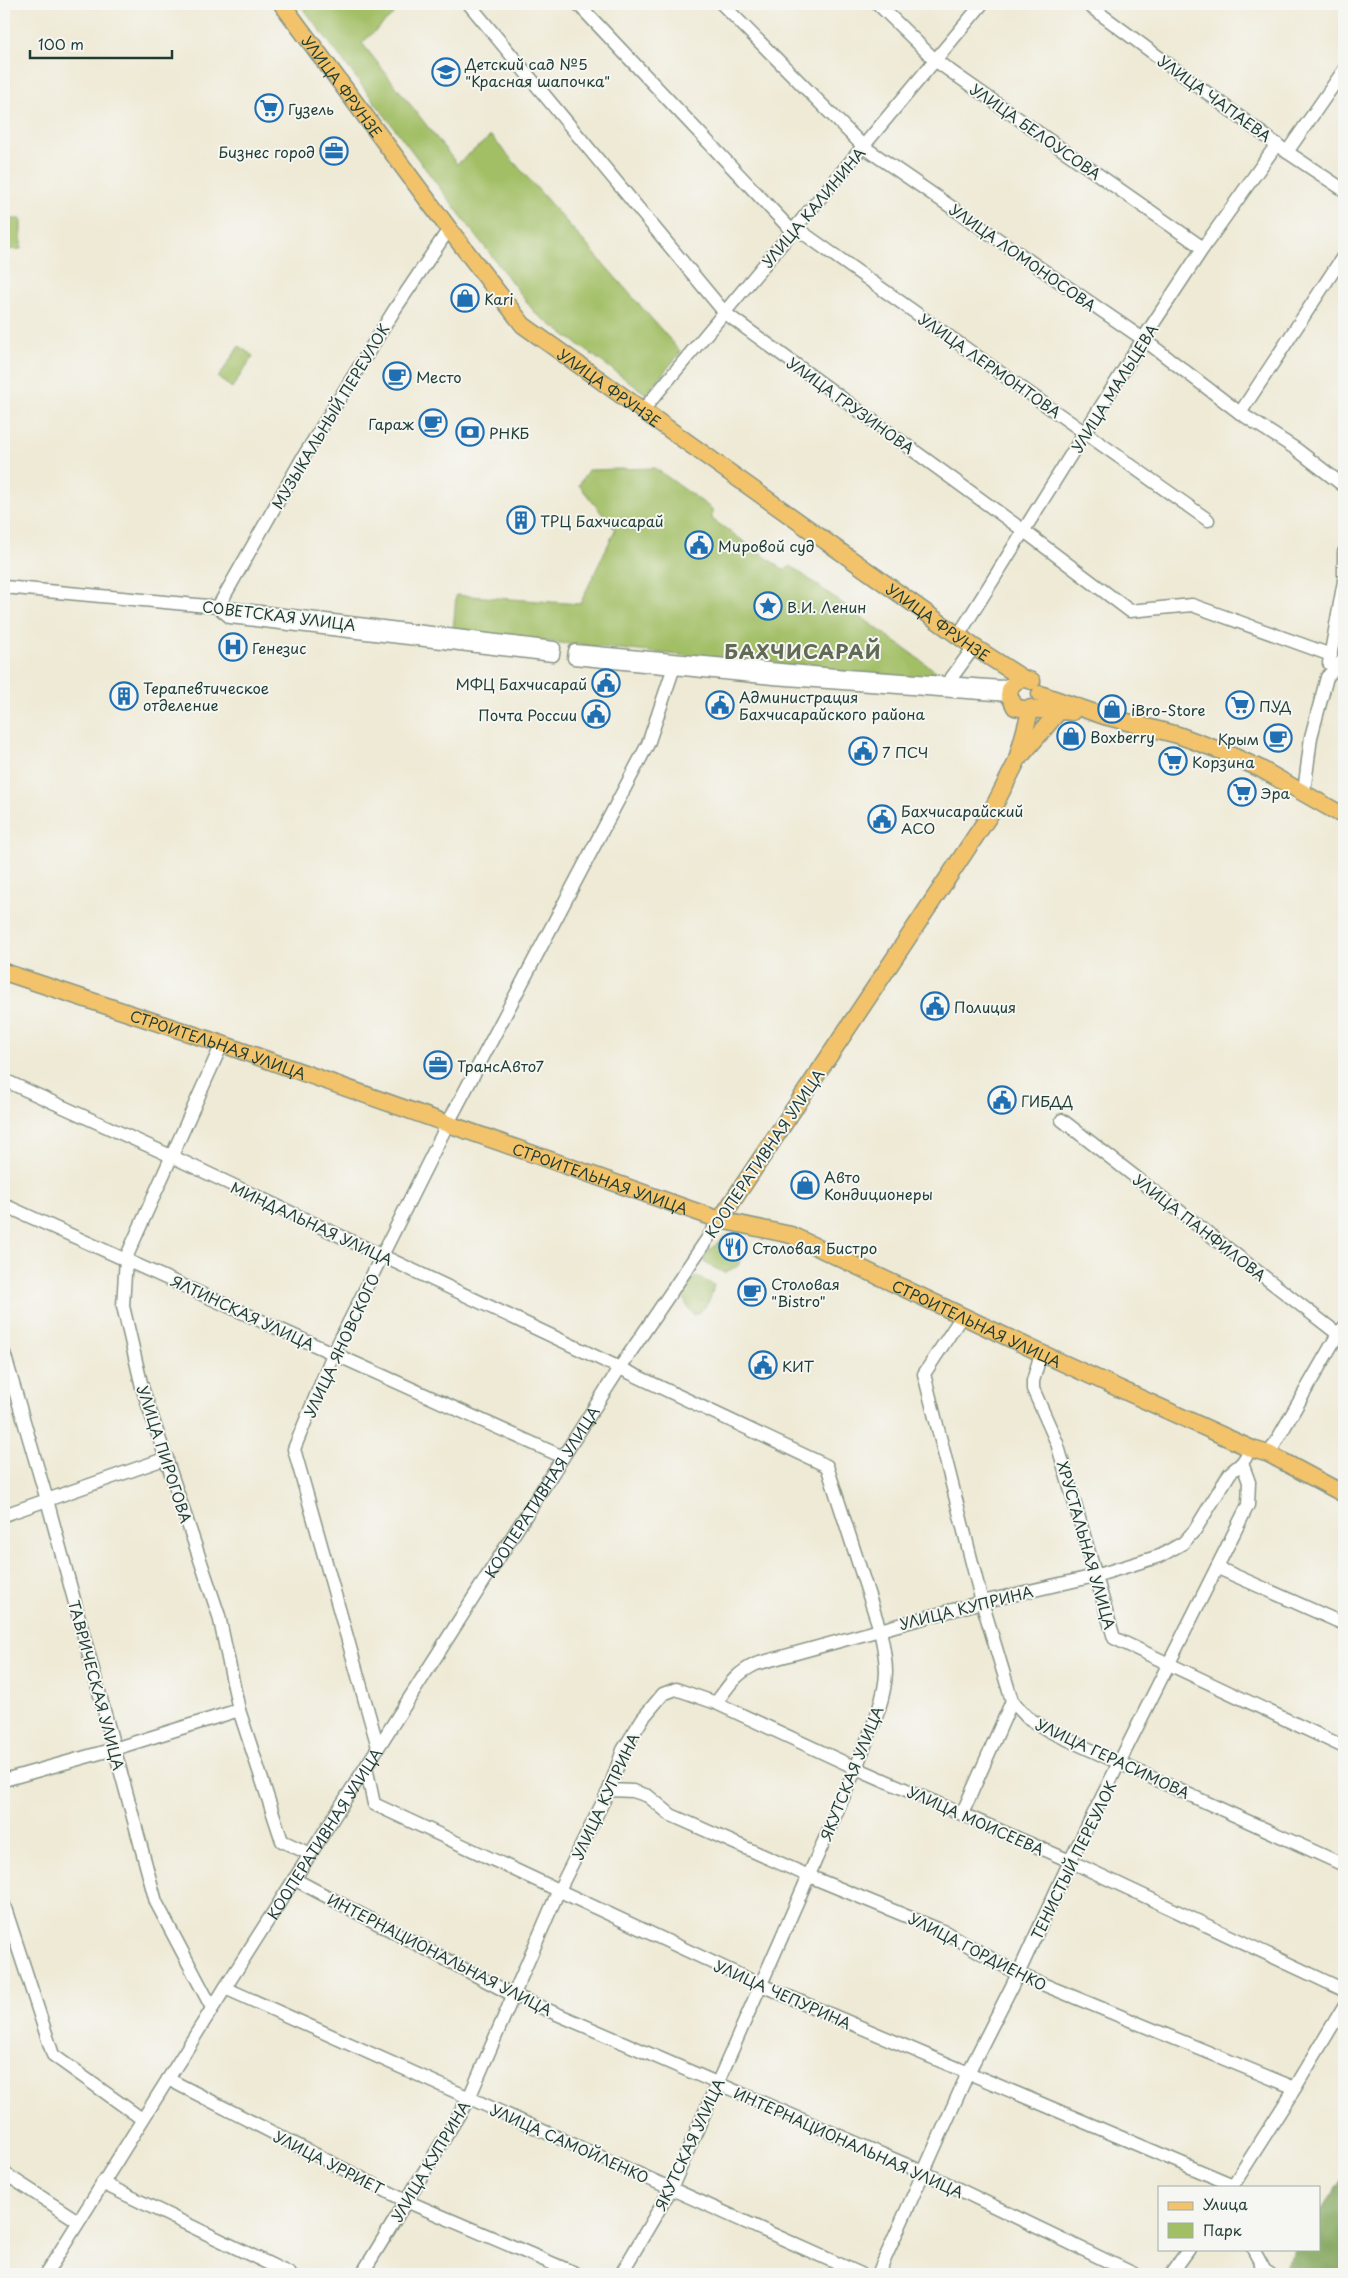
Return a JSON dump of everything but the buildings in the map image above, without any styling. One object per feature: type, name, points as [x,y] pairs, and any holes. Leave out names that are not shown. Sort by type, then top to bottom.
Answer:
[{"type":"main road","name":"УЛИЦА ФРУНЗЕ","points":[[282,4],[449,229],[524,325],[974,647],[1014,690],[1036,685],[1036,701]]},
{"type":"main road","points":[[1014,690],[1024,710],[1036,701],[1178,734],[1224,752],[1304,792],[1344,816]]},
{"type":"main road","points":[[1014,690],[1016,763]]},
{"type":"main road","points":[[1036,701],[1059,711],[1104,716]]},
{"type":"main road","name":"КООПЕРАТИВНАЯ УЛИЦА","points":[[720,1220],[989,816],[1016,763],[1036,701]]},
{"type":"main road","points":[[1016,763],[1059,711]]},
{"type":"main road","name":"СТРОИТЕЛЬНАЯ УЛИЦА","points":[[4,972],[222,1044],[720,1220],[791,1234],[1041,1354],[1252,1449],[1269,1454],[1344,1494]]},
{"type":"street","name":"УЛИЦА ГРУЗИНОВА","points":[[469,4],[725,313],[1024,531],[1130,611],[1192,605],[1331,655]]},
{"type":"street","name":"УЛИЦА ЛЕРМОНТОВА","points":[[578,4],[794,230],[1086,432],[1208,520]]},
{"type":"street","name":"УЛИЦА ЛОМОНОСОВА","points":[[722,4],[864,147],[1143,339],[1240,413],[1296,449],[1344,486]]},
{"type":"street","name":"УЛИЦА БЕЛОУСОВА","points":[[878,4],[936,61],[1203,248]]},
{"type":"street","name":"УЛИЦА КАЛИНИНА","points":[[643,410],[982,4]]},
{"type":"street","name":"УЛИЦА ЧАПАЕВА","points":[[1086,4],[1282,148],[1344,190]]},
{"type":"street","name":"УЛИЦА МАЛЬЦЕВА","points":[[958,636],[1143,339],[1203,248],[1343,75]]},
{"type":"street","name":"МУЗЫКАЛЬНЫЙ ПЕРЕУЛОК","points":[[218,607],[302,459],[395,309],[449,229]]},
{"type":"street","points":[[1240,413],[1344,255]]},
{"type":"street","points":[[1304,792],[1311,737],[1327,677],[1344,581],[1344,552]]},
{"type":"street","name":"СОВЕТСКАЯ УЛИЦА","points":[[4,586],[218,607],[554,648]]},
{"type":"street","points":[[945,687],[974,647]]},
{"type":"street","points":[[575,651],[574,658],[846,676],[945,687],[1002,686],[1014,690]]},
{"type":"street","points":[[1327,677],[1344,659]]},
{"type":"street","name":"УЛИЦА ЯНОВСКОГО","points":[[378,1747],[294,1449],[333,1354],[447,1125],[648,744],[675,664]]},
{"type":"street","name":"УЛИЦА ПИРОГОВА","points":[[222,1044],[126,1258],[123,1306],[142,1387],[219,1616],[239,1710],[282,1841],[310,1854]]},
{"type":"street","name":"МИНДАЛЬНАЯ УЛИЦА","points":[[4,1080],[172,1156],[619,1369]]},
{"type":"street","name":"УЛИЦА ПАНФИЛОВА","points":[[1062,1120],[1341,1331]]},
{"type":"street","name":"ЯЛТИНСКАЯ УЛИЦА","points":[[4,1205],[126,1258],[333,1354],[563,1457]]},
{"type":"street","name":"КООПЕРАТИВНАЯ УЛИЦА","points":[[46,2274],[212,2008],[619,1369],[720,1220]]},
{"type":"street","name":"УЛИЦА ГЕРАСИМОВА","points":[[962,1316],[924,1374],[982,1602],[1012,1701],[1027,1717],[1048,1731],[1344,1865]]},
{"type":"street","points":[[1269,1454],[1341,1331]]},
{"type":"street","name":"ТАВРИЧЕСКАЯ УЛИЦА","points":[[4,1353],[47,1500],[156,1902],[212,2008]]},
{"type":"street","name":"ХРУСТАЛЬНАЯ УЛИЦА","points":[[1041,1354],[1033,1381],[1033,1390],[1057,1443],[1114,1638],[1344,1747]]},
{"type":"street","name":"ЯКУТСКАЯ УЛИЦА","points":[[619,1369],[827,1466],[880,1630],[885,1654],[883,1689],[856,1768],[671,2189],[621,2274]]},
{"type":"street","points":[[1242,1463],[1252,1449]]},
{"type":"street","points":[[4,1515],[166,1458]]},
{"type":"street","name":"УЛИЦА КУПРИНА","points":[[362,2274],[469,2098],[558,1892],[609,1790],[623,1750],[643,1718],[663,1694],[676,1689],[716,1703],[734,1677],[756,1664],[982,1602],[1095,1576],[1160,1556],[1183,1544],[1195,1530],[1230,1472],[1242,1463]]},
{"type":"street","name":"ТЕНИСТЫЙ ПЕРЕУЛОК","points":[[878,2274],[922,2172],[968,2073],[1018,1974],[1070,1861],[1248,1505],[1249,1482],[1242,1463]]},
{"type":"street","points":[[1218,1568],[1344,1624]]},
{"type":"street","points":[[962,1814],[1012,1701]]},
{"type":"street","name":"УЛИЦА МОИСЕЕВА","points":[[716,1703],[856,1768],[1070,1861],[1344,1990]]},
{"type":"street","points":[[4,1780],[114,1749],[239,1710]]},
{"type":"street","name":"УЛИЦА ЧЕПУРИНА","points":[[366,1766],[374,1804],[558,1892],[761,1985],[1232,2186]]},
{"type":"street","name":"УЛИЦА ГОРДИЕНКО","points":[[609,1790],[633,1791],[648,1796],[671,1815],[809,1876],[946,1932],[1018,1974],[1295,2088]]},
{"type":"street","name":"ИНТЕРНАЦИОНАЛЬНАЯ УЛИЦА","points":[[294,1879],[513,1995],[922,2172],[1134,2274]]},
{"type":"street","points":[[4,1905],[53,2054],[142,2119]]},
{"type":"street","name":"УЛИЦА САМОЙЛЕНКО","points":[[225,1988],[861,2274]]},
{"type":"street","points":[[1232,2186],[1295,2088],[1344,2006]]},
{"type":"street","name":"УЛИЦА УРРИЕТ","points":[[168,2079],[406,2201],[577,2274]]},
{"type":"street","points":[[4,2173],[78,2221]]},
{"type":"street","points":[[102,2183],[290,2274]]},
{"type":"street","points":[[1171,2274],[1188,2250]]},
{"type":"street","points":[[1254,2250],[1266,2271],[1270,2274]]},
{"type":"green space","points":[[300,4],[386,4],[394,14],[362,43],[457,164],[491,136],[681,352],[646,394],[535,313]]},
{"type":"green space","points":[[4,219],[21,219],[21,249],[4,250]]},
{"type":"green space","points":[[239,346],[253,356],[232,388],[218,378]]},
{"type":"green space","points":[[655,468],[712,509],[712,519],[784,570],[791,566],[952,683],[453,632],[456,595],[580,604],[615,530],[579,485],[588,470]]},
{"type":"green space","points":[[729,1235],[734,1238],[745,1239],[746,1246],[738,1266],[724,1273],[705,1263],[704,1256]]},
{"type":"green space","points":[[697,1276],[714,1285],[708,1303],[694,1315],[686,1304],[683,1294],[687,1285]]},
{"type":"green space","points":[[1344,2175],[1344,2274],[1297,2274],[1285,2264],[1294,2250],[1320,2250],[1320,2211]]},
{"type":"place","name":"Детский сад №5 \"Красная шапочка\"","points":[[446,72]]},
{"type":"place","name":"Гузель","points":[[269,108]]},
{"type":"place","name":"Бизнес город","points":[[334,151]]},
{"type":"place","name":"Kari","points":[[465,298]]},
{"type":"place","name":"Место","points":[[397,376]]},
{"type":"place","name":"Гараж","points":[[433,423]]},
{"type":"place","name":"РНКБ","points":[[470,432]]},
{"type":"place","name":"ТРЦ Бахчисарай","points":[[521,520]]},
{"type":"place","name":"Мировой суд","points":[[699,545]]},
{"type":"place","name":"В.И. Ленин","points":[[768,606]]},
{"type":"place","name":"Генезис","points":[[233,647]]},
{"type":"place","name":"МФЦ Бахчисарай","points":[[606,683]]},
{"type":"place","name":"Терапевтическое отделение","points":[[124,696]]},
{"type":"place","name":"Администрация Бахчисарайского района","points":[[720,705]]},
{"type":"place","name":"ПУД","points":[[1240,705]]},
{"type":"place","name":"iBro-Store","points":[[1112,709]]},
{"type":"place","name":"Почта России","points":[[596,714]]},
{"type":"place","name":"Boxberry","points":[[1071,736]]},
{"type":"place","name":"Крым","points":[[1278,738]]},
{"type":"place","name":"7 ПСЧ","points":[[863,751]]},
{"type":"place","name":"Корзина","points":[[1173,761]]},
{"type":"place","name":"Эра","points":[[1242,792]]},
{"type":"place","name":"Бахчисарайский АСО","points":[[882,819]]},
{"type":"place","name":"Полиция","points":[[935,1006]]},
{"type":"place","name":"ТрансАвто7","points":[[438,1065]]},
{"type":"place","name":"ГИБДД","points":[[1002,1100]]},
{"type":"place","name":"Авто Кондиционеры","points":[[805,1185]]},
{"type":"place","name":"Столовая Бистро","points":[[733,1247]]},
{"type":"place","name":"Столовая \"Bistro\"","points":[[752,1292]]},
{"type":"place","name":"КИТ","points":[[763,1365]]},
{"type":"district","name":"БАХЧИСАРАЙ","points":[[803,651]]}]
